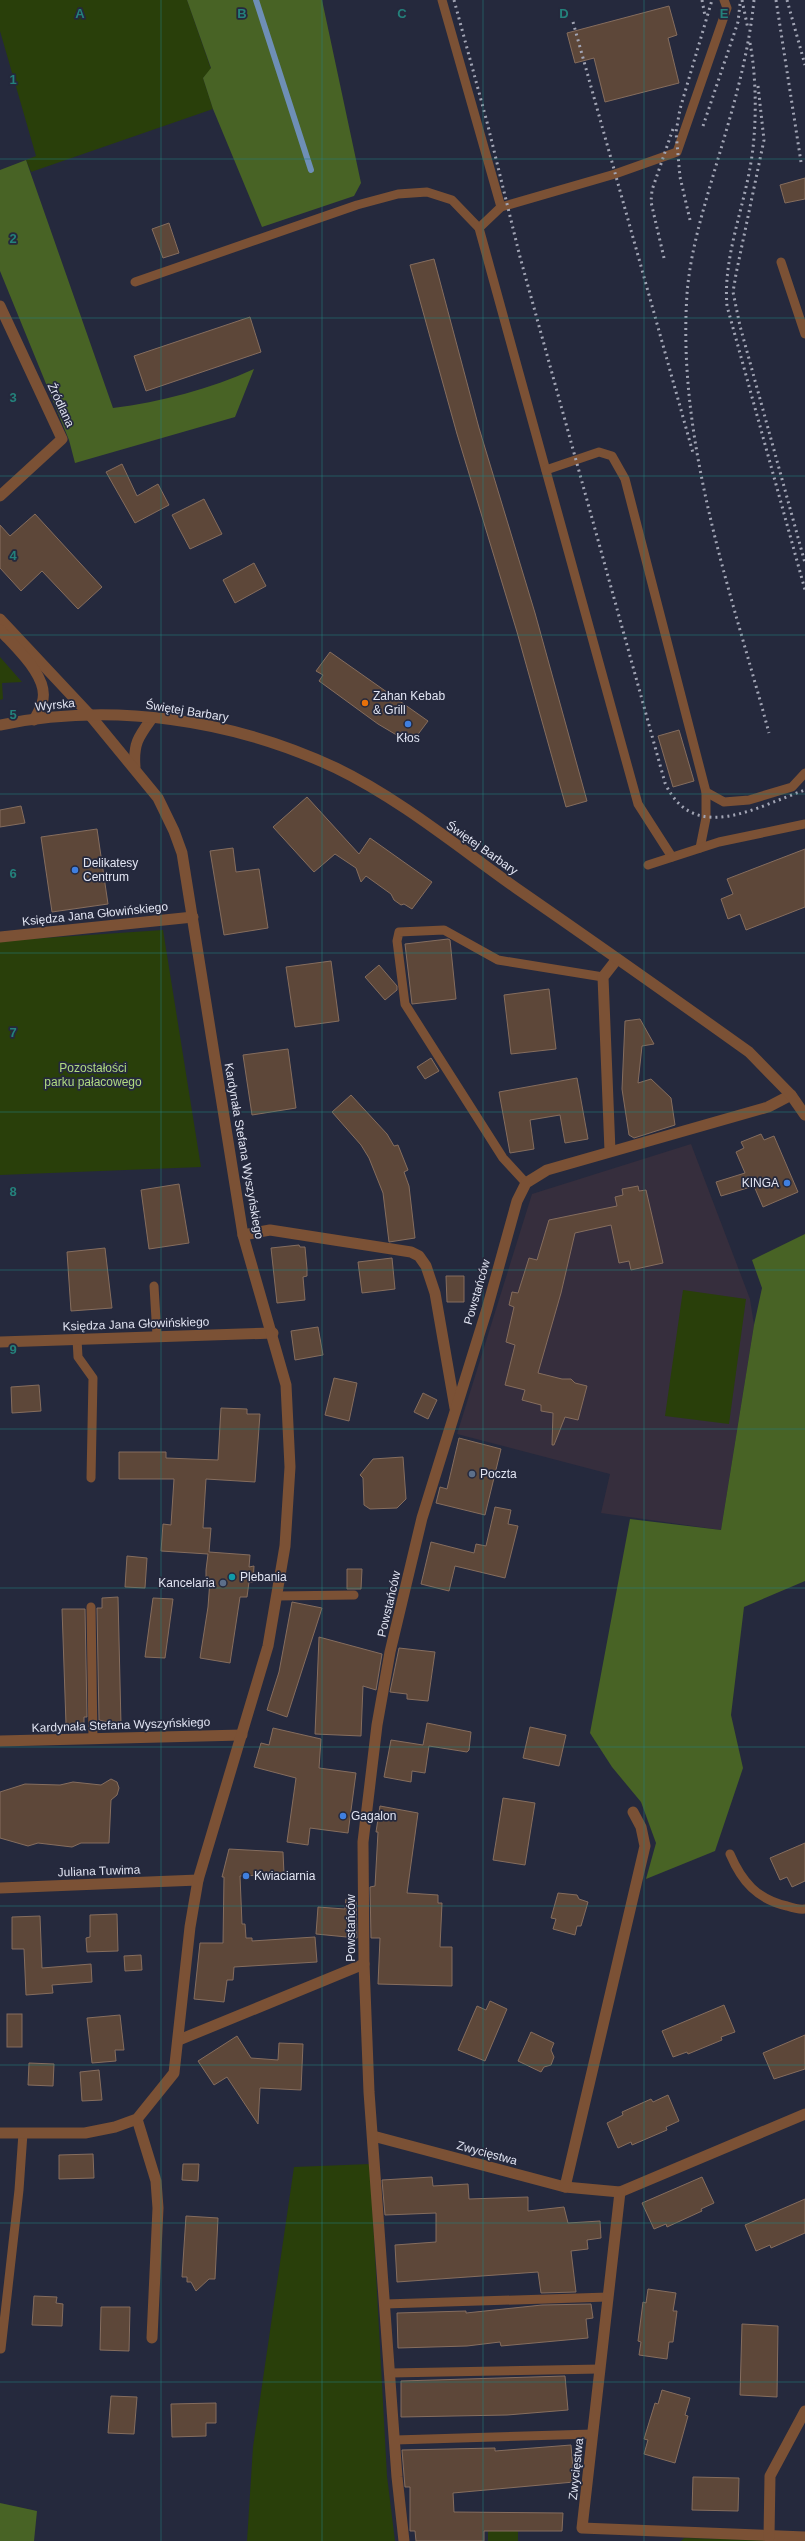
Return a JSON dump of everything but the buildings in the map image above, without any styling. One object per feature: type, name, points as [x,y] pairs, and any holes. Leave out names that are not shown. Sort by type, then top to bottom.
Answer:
[{"type":"street","name":"Źródlana","points":[[0,306],[62,439],[0,496]]},
{"type":"street","name":"Kardynała Stefana Wyszyńskiego","points":[[0,619],[89,714],[135,767],[158,798],[174,830],[182,853],[193,917],[243,1235],[286,1384],[290,1467],[285,1546],[268,1646],[198,1880],[190,1927],[174,2073],[137,2119]]},
{"type":"street","points":[[0,630],[36,670],[42,689],[43,702],[34,720]]},
{"type":"street","name":"Świętej Barbary","points":[[89,714],[152,718],[208,725],[264,740],[336,769],[400,806],[749,1052],[791,1095],[805,1115]]},
{"type":"street","name":"Wyrska","points":[[0,725],[89,714]]},
{"type":"street","points":[[135,767],[134,749],[139,736],[152,718]]},
{"type":"street","name":"Księdza Jana Głowińskiego","points":[[0,937],[193,917]]},
{"type":"street","points":[[610,1151],[603,977],[617,959]]},
{"type":"street","points":[[526,1183],[547,1170],[610,1151],[768,1108],[791,1095]]},
{"type":"street","name":"Powstańców","points":[[404,2541],[369,2092],[364,1964],[363,1842],[377,1725],[390,1652],[422,1518],[517,1201],[526,1183]]},
{"type":"street","points":[[243,1235],[270,1230],[411,1252],[419,1256],[426,1266],[435,1293],[455,1411]]},
{"type":"street","name":"Księdza Jana Głowińskiego","points":[[0,1342],[272,1332]]},
{"type":"street","name":"Kardynała Stefana Wyszyńskiego","points":[[0,1741],[242,1735]]},
{"type":"street","points":[[564,2186],[645,1846],[641,1827],[633,1812]]},
{"type":"street","name":"Juliana Tuwima","points":[[0,1888],[198,1880]]},
{"type":"street","points":[[178,2040],[364,1964]]},
{"type":"street","name":"Zwycięstwa","points":[[373,2136],[564,2186],[620,2192],[805,2114]]},
{"type":"street","points":[[0,2133],[85,2133],[115,2127],[137,2119],[156,2181],[158,2208],[152,2338]]},
{"type":"street","name":"Zwycięstwa","points":[[620,2192],[582,2528],[769,2537],[805,2537]]},
{"type":"street","points":[[769,2537],[770,2476],[805,2411]]},
{"type":"lane","points":[[442,0],[501,207]]},
{"type":"lane","points":[[479,228],[501,207],[615,174],[677,152],[727,8],[724,0]]},
{"type":"lane","points":[[135,282],[357,205],[398,194],[427,192],[452,200],[479,228],[638,804],[672,857]]},
{"type":"lane","points":[[781,262],[805,334]]},
{"type":"lane","points":[[546,470],[599,452],[612,456],[625,479],[706,792],[706,818],[700,848]]},
{"type":"lane","points":[[706,792],[724,802],[748,800],[792,787],[805,773]]},
{"type":"lane","points":[[648,865],[700,848],[805,824]]},
{"type":"lane","points":[[526,1183],[504,1158],[404,1004],[397,941],[399,932],[444,930],[498,960],[603,977]]},
{"type":"lane","points":[[154,1286],[156,1336]]},
{"type":"lane","points":[[77,1339],[78,1357],[93,1378],[91,1478]]},
{"type":"lane","points":[[277,1596],[354,1595]]},
{"type":"lane","points":[[91,1607],[93,1739]]},
{"type":"lane","points":[[730,1854],[738,1873],[752,1891],[776,1904],[805,1910]]},
{"type":"lane","points":[[1,2350],[19,2190],[23,2133]]},
{"type":"lane","points":[[385,2304],[608,2297]]},
{"type":"lane","points":[[390,2373],[600,2368]]},
{"type":"lane","points":[[395,2440],[593,2434]]},
{"type":"shaded area","points":[[691,1144],[750,1299],[754,1325],[721,1530],[601,1513],[610,1474],[457,1434],[532,1194]]},
{"type":"green space","points":[[0,0],[187,0],[211,69],[203,78],[213,109],[31,172],[26,160],[36,156],[0,31]]},
{"type":"green space","points":[[187,0],[322,0],[361,183],[354,196],[262,227],[213,109],[203,78],[211,68]]},
{"type":"green space","points":[[26,160],[113,408],[185,394],[220,383],[254,369],[235,417],[75,463],[69,440],[0,271],[0,170]]},
{"type":"green space","points":[[0,657],[22,682],[2,683],[3,699],[0,700]]},
{"type":"green space","name":"Pozostałości parku pałacowego","points":[[163,930],[201,1167],[0,1175],[0,941]]},
{"type":"green space","points":[[805,1234],[805,1581],[744,1607],[731,1715],[743,1768],[715,1851],[646,1879],[656,1843],[641,1802],[612,1767],[590,1733],[630,1519],[721,1530],[754,1325],[762,1288],[752,1260]]},
{"type":"green space","points":[[683,1290],[746,1299],[729,1424],[665,1416]]},
{"type":"green space","points":[[370,2164],[387,2476],[395,2541],[247,2541],[253,2447],[294,2167]]},
{"type":"green space","points":[[0,2503],[37,2511],[34,2541],[0,2541]]},
{"type":"green space","points":[[488,2531],[518,2531],[518,2541],[488,2541]]},
{"type":"green space","points":[[684,2538],[805,2541],[681,2541]]},
{"type":"waterway","points":[[256,0],[311,170]]},
{"type":"railway","points":[[454,0],[487,122],[520,257],[665,783],[677,802],[692,813],[710,817],[728,816],[748,811],[805,790]]},
{"type":"railway","points":[[702,0],[705,16]]},
{"type":"railway","points":[[690,220],[680,177],[676,132],[680,109],[712,0]]},
{"type":"railway","points":[[742,0],[748,29]]},
{"type":"railway","points":[[754,0],[738,89],[697,234],[691,264],[687,294],[686,350],[690,406],[710,516],[769,733]]},
{"type":"railway","points":[[776,0],[801,162]]},
{"type":"railway","points":[[787,0],[805,65]]},
{"type":"railway","points":[[703,126],[738,22],[740,4]]},
{"type":"railway","points":[[573,22],[693,453]]},
{"type":"railway","points":[[750,43],[755,89],[754,138],[747,185],[730,254],[727,306],[805,590]]},
{"type":"railway","points":[[758,86],[764,140],[733,292],[740,326],[805,563]]},
{"type":"railway","points":[[664,258],[651,202],[652,190],[674,126]]},
{"type":"place","name":"Zahan Kebab & Grill","points":[[365,703]]},
{"type":"place","name":"Kłos","points":[[408,724]]},
{"type":"place","name":"Delikatesy Centrum","points":[[75,870]]},
{"type":"place","name":"KINGA","points":[[787,1183]]},
{"type":"place","name":"Poczta","points":[[472,1474]]},
{"type":"place","name":"Plebania","points":[[232,1577]]},
{"type":"place","name":"Kancelaria","points":[[223,1583]]},
{"type":"place","name":"Gagalon","points":[[343,1816]]},
{"type":"place","name":"Kwiaciarnia","points":[[246,1876]]}]
